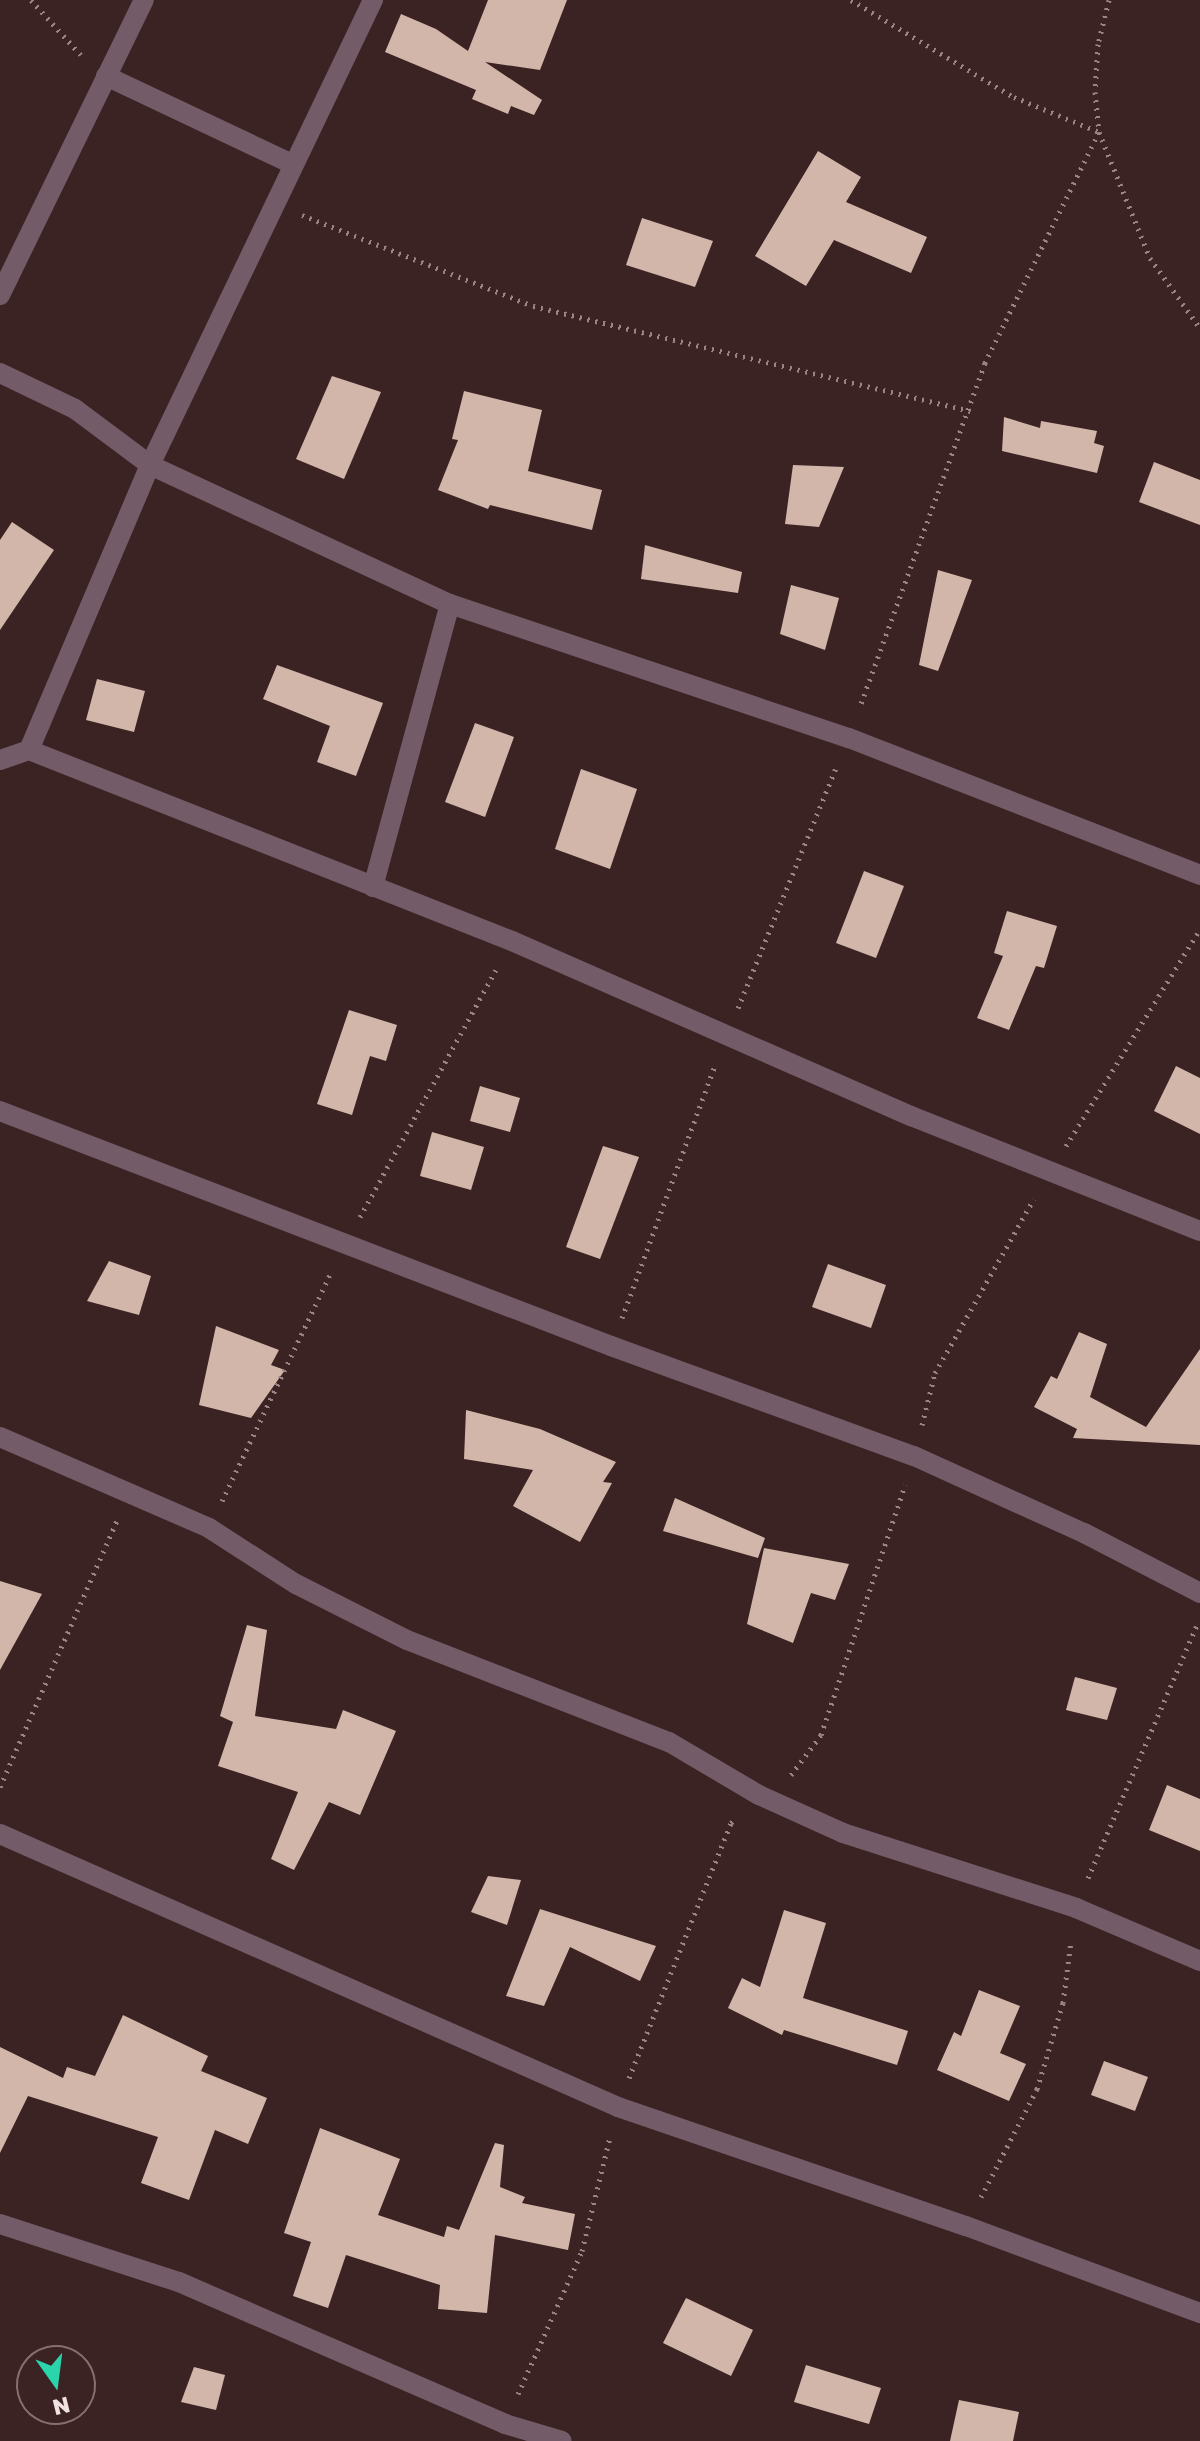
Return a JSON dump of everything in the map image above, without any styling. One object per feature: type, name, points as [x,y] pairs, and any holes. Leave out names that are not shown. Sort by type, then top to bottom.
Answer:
[{"type":"street","points":[[0,295],[144,0]]},
{"type":"street","points":[[29,750],[150,465],[373,0]]},
{"type":"street","points":[[106,76],[292,164]]},
{"type":"street","points":[[0,373],[75,409],[150,465],[450,604],[849,738],[1200,875]]},
{"type":"street","points":[[373,887],[450,604]]},
{"type":"street","points":[[0,760],[29,750],[541,953],[911,1116],[1200,1231]]},
{"type":"street","points":[[0,1111],[611,1346],[914,1456],[1084,1533],[1200,1593]]},
{"type":"street","points":[[0,1437],[209,1528],[296,1584],[407,1640],[669,1742],[759,1795],[843,1833],[1076,1908],[1200,1961]]},
{"type":"street","points":[[0,1834],[618,2107],[966,2226],[1200,2313]]},
{"type":"street","points":[[0,2224],[179,2282],[505,2424],[562,2441]]},
{"type":"path","points":[[31,0],[70,46],[106,76]]},
{"type":"path","points":[[851,0],[1014,97],[1099,132]]},
{"type":"path","points":[[1109,0],[1098,44],[1095,92],[1099,132],[1150,258],[1200,328]]},
{"type":"path","points":[[275,204],[533,306],[971,411]]},
{"type":"path","points":[[505,2424],[582,2251],[618,2107],[731,1823],[759,1795],[792,1774],[821,1735],[914,1456],[935,1373],[1050,1171],[1200,929]]},
{"type":"path","points":[[0,1787],[128,1495]]},
{"type":"building","points":[[488,0],[567,0],[540,70],[485,62],[542,100],[534,115],[511,106],[508,114],[472,99],[476,90],[385,52],[401,14],[436,29],[468,51]]},
{"type":"building","points":[[818,151],[861,177],[846,202],[927,237],[911,273],[834,240],[806,286],[755,256]]},
{"type":"building","points":[[642,218],[713,241],[695,287],[626,265]]},
{"type":"building","points":[[332,376],[381,392],[344,479],[296,459]]},
{"type":"building","points":[[464,391],[542,410],[528,471],[602,490],[592,530],[490,505],[488,509],[438,490],[458,440],[452,439]]},
{"type":"building","points":[[1004,417],[1040,428],[1041,421],[1097,431],[1094,443],[1104,446],[1097,473],[1002,451]]},
{"type":"building","points":[[1154,462],[1200,480],[1200,525],[1139,502]]},
{"type":"building","points":[[793,465],[844,467],[819,527],[785,524]]},
{"type":"building","points":[[12,522],[54,550],[0,630],[0,540]]},
{"type":"building","points":[[645,545],[742,572],[738,593],[641,579]]},
{"type":"building","points":[[938,570],[972,580],[938,671],[919,665]]},
{"type":"building","points":[[791,585],[839,598],[825,650],[780,634]]},
{"type":"building","points":[[277,665],[383,703],[356,776],[317,762],[330,726],[263,699]]},
{"type":"building","points":[[97,679],[145,691],[134,732],[86,720]]},
{"type":"building","points":[[475,723],[514,737],[485,817],[445,802]]},
{"type":"building","points":[[581,769],[637,789],[610,869],[555,849]]},
{"type":"building","points":[[864,871],[904,886],[876,958],[836,943]]},
{"type":"building","points":[[1007,911],[1057,926],[1044,968],[1036,966],[1009,1030],[977,1018],[1003,956],[994,953]]},
{"type":"building","points":[[349,1010],[397,1025],[386,1061],[370,1056],[352,1115],[317,1104]]},
{"type":"building","points":[[1176,1066],[1200,1078],[1200,1134],[1154,1111]]},
{"type":"building","points":[[480,1086],[520,1098],[510,1132],[470,1121]]},
{"type":"building","points":[[432,1132],[484,1147],[471,1190],[420,1176]]},
{"type":"building","points":[[603,1146],[639,1157],[600,1259],[566,1247]]},
{"type":"building","points":[[109,1261],[151,1276],[139,1315],[87,1301]]},
{"type":"building","points":[[828,1264],[886,1285],[871,1328],[812,1307]]},
{"type":"building","points":[[216,1326],[279,1350],[271,1365],[285,1370],[251,1418],[199,1405]]},
{"type":"building","points":[[1079,1332],[1107,1344],[1090,1397],[1146,1427],[1200,1349],[1200,1445],[1073,1438],[1077,1429],[1034,1407],[1051,1376],[1057,1379]]},
{"type":"building","points":[[466,1410],[540,1429],[616,1462],[603,1482],[612,1483],[580,1542],[513,1506],[533,1470],[464,1459]]},
{"type":"building","points":[[675,1498],[765,1538],[758,1558],[663,1531]]},
{"type":"building","points":[[764,1548],[849,1564],[835,1600],[811,1593],[793,1643],[747,1624]]},
{"type":"building","points":[[0,1581],[42,1594],[0,1670]]},
{"type":"building","points":[[247,1625],[267,1630],[255,1716],[336,1729],[343,1710],[396,1731],[360,1815],[329,1802],[294,1870],[271,1859],[298,1792],[218,1766],[233,1722],[220,1716]]},
{"type":"building","points":[[1075,1677],[1117,1688],[1107,1720],[1066,1710]]},
{"type":"building","points":[[1167,1785],[1200,1799],[1200,1851],[1149,1830]]},
{"type":"building","points":[[488,1876],[521,1880],[507,1925],[471,1912]]},
{"type":"building","points":[[540,1909],[656,1946],[640,1981],[570,1947],[544,2006],[506,1996]]},
{"type":"building","points":[[784,1910],[826,1923],[803,1998],[908,2031],[897,2065],[784,2030],[782,2035],[728,2008],[742,1978],[760,1987]]},
{"type":"building","points":[[979,1990],[1020,2006],[1000,2053],[1026,2064],[1009,2101],[937,2070],[954,2032],[961,2036]]},
{"type":"building","points":[[123,2015],[208,2056],[201,2071],[267,2098],[248,2144],[215,2130],[189,2200],[141,2183],[158,2137],[28,2096],[0,2153],[0,2047],[63,2078],[67,2067],[95,2076]]},
{"type":"building","points":[[1104,2061],[1148,2077],[1135,2111],[1091,2095]]},
{"type":"building","points":[[320,2128],[400,2159],[378,2215],[444,2237],[447,2226],[459,2230],[495,2143],[504,2145],[500,2187],[525,2197],[522,2203],[575,2214],[568,2250],[495,2235],[487,2313],[438,2309],[440,2285],[346,2255],[328,2308],[293,2296],[311,2242],[284,2233]]},
{"type":"building","points":[[686,2298],[753,2330],[731,2376],[663,2343]]},
{"type":"building","points":[[806,2365],[881,2388],[869,2424],[794,2402]]},
{"type":"building","points":[[194,2367],[225,2375],[216,2410],[181,2402]]},
{"type":"building","points":[[959,2400],[1019,2412],[1013,2441],[950,2441]]}]
